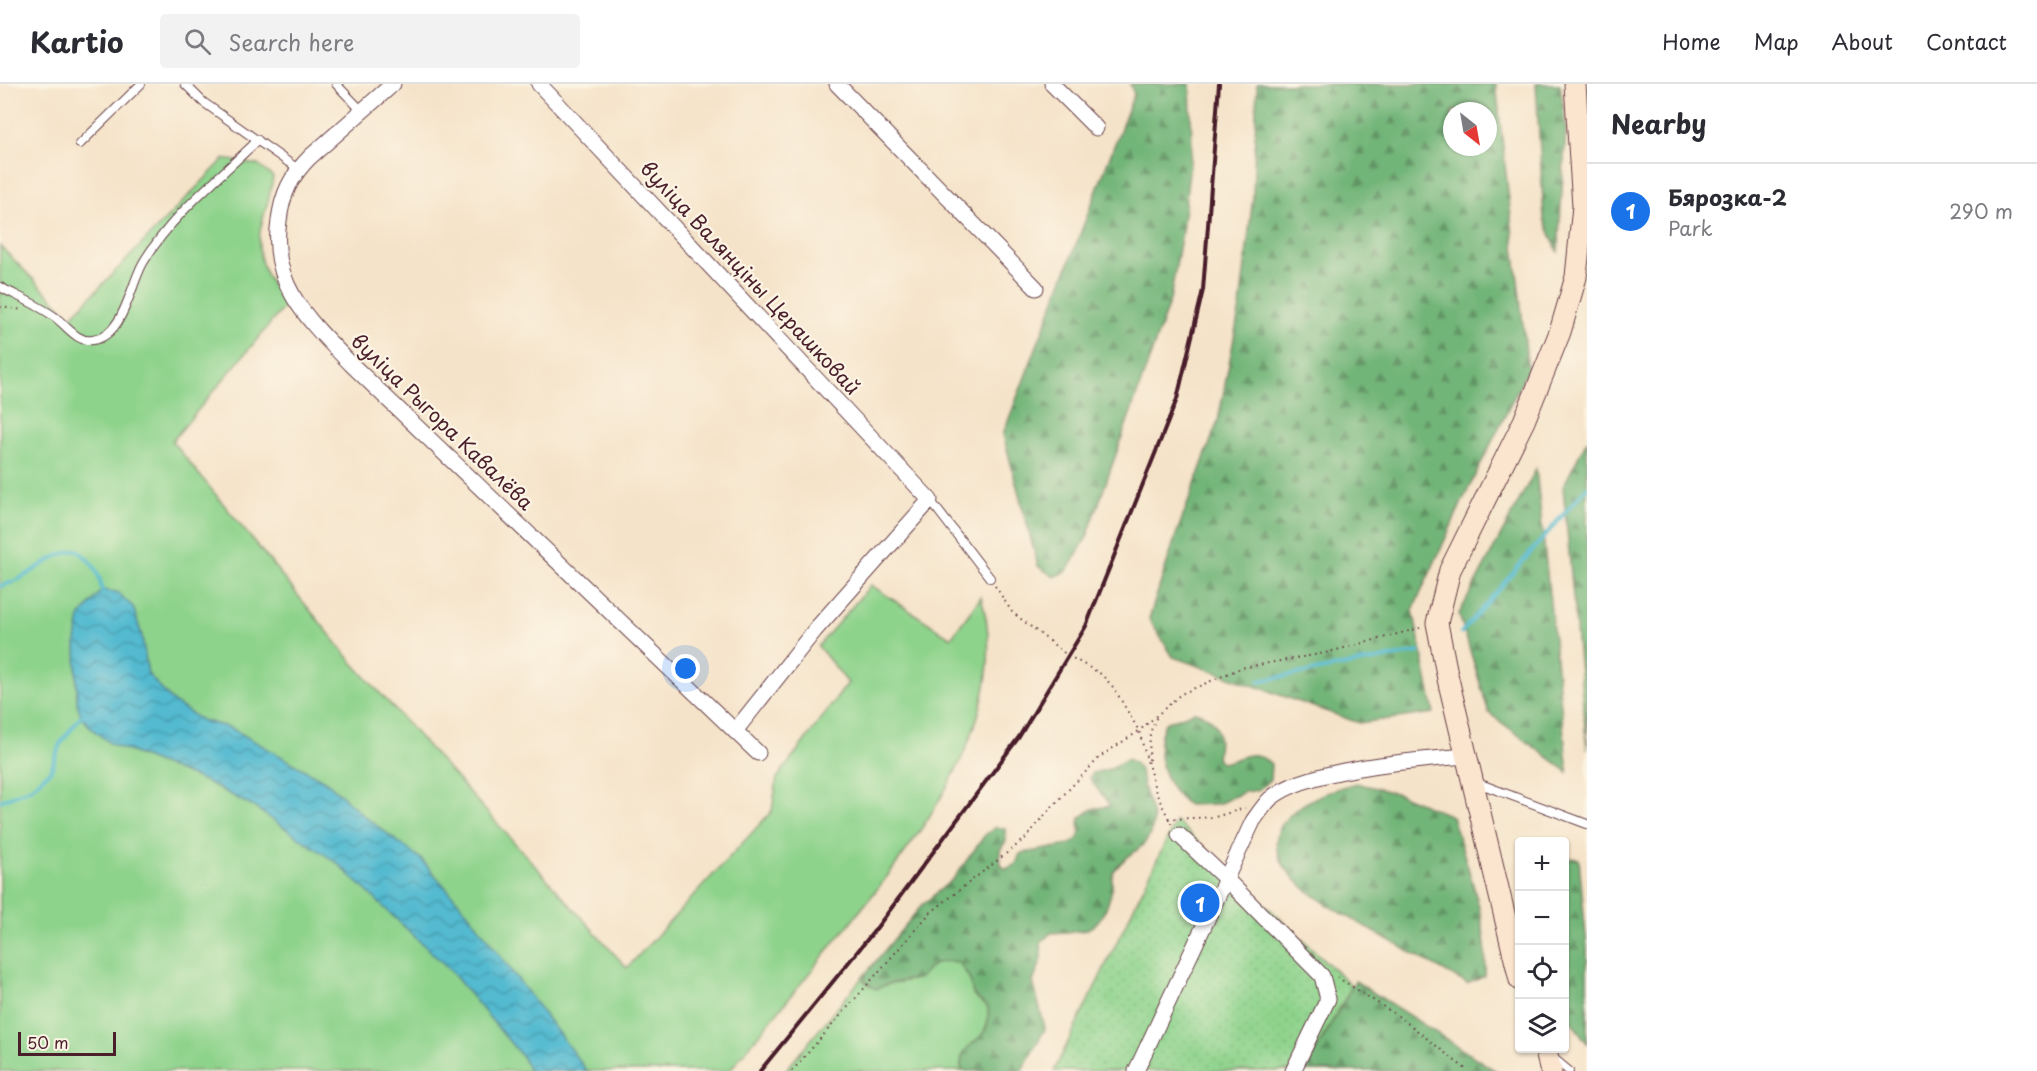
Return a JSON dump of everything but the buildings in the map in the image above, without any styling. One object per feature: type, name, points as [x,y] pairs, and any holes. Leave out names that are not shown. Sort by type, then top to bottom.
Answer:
[{"type":"street","name":"вуліца Рыгора Кавалёва","points":[[393,84],[298,169],[286,189],[276,245],[280,271],[302,310],[352,365],[759,753]]},
{"type":"street","name":"вуліца Валянціны Церашковай","points":[[539,84],[930,500]]},
{"type":"street","points":[[837,84],[1035,288]]},
{"type":"street","points":[[1052,84],[1096,128]]},
{"type":"street","points":[[1515,958],[1474,781],[1466,756],[1437,623],[1450,570],[1537,389],[1560,332],[1576,277],[1583,206],[1575,84]]},
{"type":"street","points":[[735,731],[815,630],[930,500]]},
{"type":"street","points":[[1136,1071],[1253,821],[1271,798],[1297,785],[1347,770],[1399,761],[1466,756]]},
{"type":"street","points":[[1179,835],[1227,879],[1322,976],[1326,984],[1329,999],[1293,1071]]},
{"type":"lane","points":[[80,144],[141,84]]},
{"type":"lane","points":[[184,84],[203,102],[298,169]]},
{"type":"lane","points":[[336,84],[362,111]]},
{"type":"lane","points":[[0,287],[52,315],[77,337],[86,341],[102,338],[115,327],[135,279],[153,247],[193,203],[258,140]]},
{"type":"lane","points":[[930,500],[990,578]]},
{"type":"lane","points":[[1474,781],[1587,824]]},
{"type":"lane","points":[[1547,1057],[1569,1071]]},
{"type":"path","points":[[990,578],[1012,612],[1067,656],[1101,674],[1114,688],[1139,732],[1156,794],[1179,835]]},
{"type":"path","points":[[792,1071],[930,913],[1026,838],[1048,811],[1101,756],[1139,732],[1181,694],[1242,668],[1325,653],[1437,623]]},
{"type":"path","points":[[1149,763],[1150,733],[1157,716]]},
{"type":"path","points":[[1168,819],[1215,817],[1271,798]]},
{"type":"path","points":[[1330,971],[1401,1018],[1468,1071]]},
{"type":"green space","points":[[1130,84],[1190,84],[1192,145],[1182,232],[1170,300],[1087,537],[1067,571],[1054,577],[1038,566],[1003,434],[1134,94]]},
{"type":"green space","points":[[1257,84],[1496,84],[1528,369],[1463,500],[1413,610],[1434,713],[1359,723],[1173,657],[1149,619],[1176,535],[1218,421],[1240,307],[1253,196]]},
{"type":"green space","points":[[1536,84],[1560,84],[1566,129],[1558,253],[1544,219]]},
{"type":"green space","points":[[224,159],[258,165],[273,177],[259,243],[265,272],[285,306],[172,441],[353,663],[627,968],[772,811],[777,778],[848,683],[818,646],[871,585],[951,638],[981,597],[989,644],[984,691],[970,738],[949,783],[893,869],[729,1071],[0,1071],[0,246],[71,317]]},
{"type":"green space","points":[[1587,440],[1587,749],[1563,487]]},
{"type":"green space","points":[[1536,469],[1568,772],[1489,713],[1459,614]]},
{"type":"green space","points":[[1194,712],[1209,718],[1214,723],[1219,742],[1217,758],[1222,763],[1247,755],[1258,756],[1271,764],[1270,780],[1258,790],[1244,792],[1218,804],[1188,805],[1172,789],[1167,779],[1160,757],[1160,745],[1165,723]]},
{"type":"green space","points":[[1127,759],[1136,764],[1140,771],[1152,812],[1153,820],[1148,838],[1113,873],[1107,905],[1101,918],[1093,926],[1082,931],[1051,933],[1041,942],[1042,958],[1033,982],[1045,1029],[1022,1071],[962,1071],[961,1060],[964,1053],[985,1030],[988,1008],[973,994],[970,979],[959,962],[936,963],[920,978],[888,984],[876,989],[864,981],[866,973],[922,905],[954,878],[985,835],[996,827],[1005,829],[1006,841],[1000,850],[1001,865],[1006,869],[1016,864],[1020,854],[1076,841],[1080,835],[1080,818],[1092,809],[1110,806],[1091,781],[1093,773],[1109,769]]},
{"type":"green space","points":[[1356,783],[1399,794],[1452,816],[1481,916],[1486,956],[1485,976],[1467,984],[1309,892],[1284,865],[1277,848],[1278,832],[1286,819],[1317,797]]},
{"type":"green space","points":[[1176,821],[1352,986],[1304,1071],[1054,1071]]},
{"type":"green space","points":[[1569,858],[1579,859],[1587,948],[1587,1043],[1569,1018]]},
{"type":"green space","points":[[943,960],[959,962],[970,979],[973,994],[988,1008],[985,1030],[964,1053],[961,1060],[962,1071],[785,1071],[866,973],[864,981],[876,989],[888,984],[920,978],[929,965]]},
{"type":"green space","points":[[1355,981],[1496,1071],[1305,1071]]},
{"type":"water","points":[[102,590],[117,592],[133,607],[142,636],[148,674],[171,700],[201,720],[231,728],[328,783],[364,816],[421,859],[468,913],[587,1071],[529,1071],[523,1058],[450,970],[337,863],[252,806],[207,782],[111,744],[92,729],[81,716],[77,703],[76,641],[80,617]]},
{"type":"waterway","points":[[1461,633],[1587,487]]},
{"type":"waterway","points":[[0,586],[20,578],[57,556],[77,550],[94,567],[102,590]]},
{"type":"waterway","points":[[1259,681],[1419,652]]},
{"type":"waterway","points":[[0,801],[31,788],[51,770],[60,744],[81,716]]},
{"type":"railway","points":[[760,1071],[875,930],[1019,737],[1086,626],[1177,399],[1203,290],[1219,84]]},
{"type":"place","name":"Бярозка-2","points":[[1200,903]]}]
